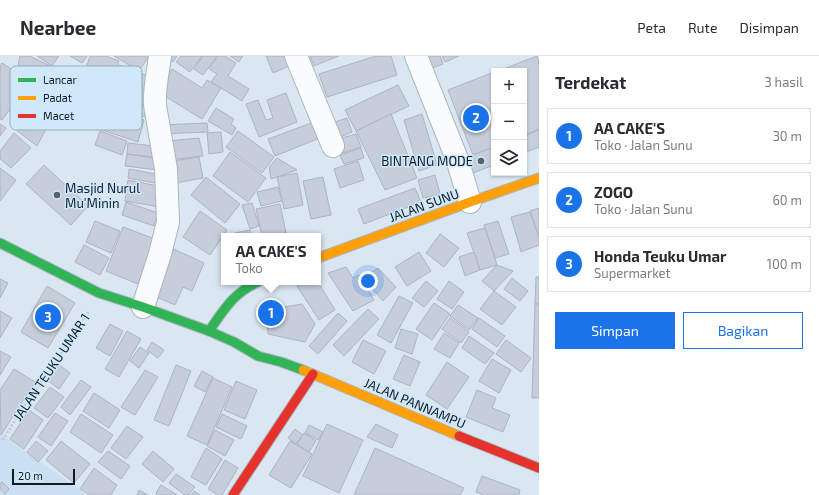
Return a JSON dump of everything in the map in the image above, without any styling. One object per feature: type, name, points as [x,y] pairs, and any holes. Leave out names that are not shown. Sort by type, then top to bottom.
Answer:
[{"type":"main road","name":"JALAN SUNU","points":[[321,257],[539,178]]},
{"type":"main road","name":"JALAN PANNAMPU","points":[[0,243],[98,293],[143,307],[234,342],[262,351],[281,362],[313,374],[486,448],[539,468]]},
{"type":"main road","points":[[209,332],[223,310],[234,297],[251,285]]},
{"type":"main road","points":[[233,495],[313,374]]},
{"type":"street","points":[[143,307],[160,254],[168,222],[166,169],[155,106],[156,81],[160,56]]},
{"type":"street","points":[[296,56],[333,146]]},
{"type":"street","points":[[416,56],[457,159],[470,202]]},
{"type":"path","name":"JALAN TEUKU UMAR 1","points":[[3,440],[23,407],[55,363],[88,313],[98,293]]},
{"type":"shaded area","points":[[0,433],[87,495],[0,495]]},
{"type":"building","points":[[20,56],[30,56],[50,66],[20,66],[18,65]]},
{"type":"building","points":[[37,56],[59,56],[52,66]]},
{"type":"building","points":[[70,56],[87,56],[82,63]]},
{"type":"building","points":[[90,56],[106,56],[119,61],[117,66],[87,66]]},
{"type":"building","points":[[114,56],[149,56],[142,66],[131,66]]},
{"type":"building","points":[[165,56],[177,56],[173,62]]},
{"type":"building","points":[[181,56],[202,56],[190,72],[176,62]]},
{"type":"building","points":[[203,56],[217,56],[203,75],[194,69]]},
{"type":"building","points":[[218,56],[225,56],[236,63],[228,76],[249,89],[242,101],[211,82],[217,74],[209,69]]},
{"type":"building","points":[[230,56],[243,56],[239,62]]},
{"type":"building","points":[[266,56],[290,56],[294,64],[273,73]]},
{"type":"building","points":[[310,56],[339,56],[314,66]]},
{"type":"building","points":[[376,56],[391,56],[397,75],[327,97],[319,74]]},
{"type":"building","points":[[424,56],[440,56],[443,64],[430,69]]},
{"type":"building","points":[[442,56],[459,56],[445,62]]},
{"type":"building","points":[[537,56],[539,62],[539,129],[527,134],[527,68],[506,68]]},
{"type":"building","points":[[2,63],[10,68],[10,109],[2,120],[0,119],[0,67]]},
{"type":"building","points":[[172,69],[202,88],[207,80],[221,88],[202,119],[158,92]]},
{"type":"building","points":[[491,73],[491,148],[473,155],[448,90]]},
{"type":"building","points":[[142,74],[148,76],[142,94]]},
{"type":"building","points":[[398,85],[409,106],[356,131],[345,110]]},
{"type":"building","points":[[286,93],[297,122],[259,137],[246,104],[258,100],[266,120],[273,118],[267,100]]},
{"type":"building","points":[[142,96],[147,97],[144,105],[142,104]]},
{"type":"building","points":[[142,106],[148,107],[146,117],[142,116]]},
{"type":"building","points":[[216,108],[234,119],[231,124],[236,128],[232,135],[208,121]]},
{"type":"building","points":[[391,114],[417,178],[385,190],[356,131]]},
{"type":"building","points":[[422,114],[437,165],[419,171],[404,120]]},
{"type":"building","points":[[347,118],[352,132],[338,138],[332,123]]},
{"type":"building","points":[[314,122],[320,138],[275,156],[268,139]]},
{"type":"building","points":[[207,123],[208,132],[160,134],[160,125]]},
{"type":"building","points":[[0,124],[6,128],[0,136]]},
{"type":"building","points":[[16,130],[45,130],[37,146]]},
{"type":"building","points":[[102,130],[141,130],[138,142]]},
{"type":"building","points":[[539,130],[539,147],[527,152],[527,135]]},
{"type":"building","points":[[100,131],[127,141],[122,155],[95,145]]},
{"type":"building","points":[[238,131],[274,157],[262,173],[226,147]]},
{"type":"building","points":[[221,132],[223,152],[209,154],[207,133]]},
{"type":"building","points":[[14,133],[31,148],[11,168],[0,159],[0,151]]},
{"type":"building","points":[[356,134],[361,147],[339,154],[335,140]]},
{"type":"building","points":[[199,138],[203,156],[169,160],[168,141]]},
{"type":"building","points":[[128,143],[154,146],[152,157],[127,154]]},
{"type":"building","points":[[361,148],[364,158],[344,164],[340,155]]},
{"type":"building","name":"BINTANG MODE","points":[[491,148],[491,166],[473,173],[467,157]]},
{"type":"building","points":[[230,152],[266,178],[248,202],[213,176]]},
{"type":"building","points":[[127,154],[160,159],[158,170],[125,166]]},
{"type":"building","points":[[199,157],[203,178],[169,184],[166,162]]},
{"type":"building","points":[[277,158],[297,170],[271,179],[269,167]]},
{"type":"building","points":[[358,161],[364,180],[340,188],[334,169]]},
{"type":"building","name":"Masjid Nurul Mu'Minin","points":[[44,165],[88,206],[71,225],[26,184]]},
{"type":"building","points":[[0,168],[16,180],[0,201]]},
{"type":"building","points":[[129,169],[161,175],[160,184],[128,178]]},
{"type":"building","points":[[297,173],[303,205],[284,209],[277,177]]},
{"type":"building","points":[[435,175],[440,194],[423,198],[418,180]]},
{"type":"building","points":[[206,177],[240,204],[225,223],[191,195]]},
{"type":"building","points":[[323,177],[331,215],[311,219],[303,181]]},
{"type":"building","points":[[128,180],[163,187],[159,207],[125,201]]},
{"type":"building","points":[[278,187],[282,201],[261,206],[257,192]]},
{"type":"building","points":[[415,188],[421,202],[364,224],[358,209]]},
{"type":"building","points":[[126,202],[158,213],[154,226],[122,215]]},
{"type":"building","points":[[252,203],[259,226],[250,229],[242,205]]},
{"type":"building","points":[[280,204],[286,233],[261,233],[256,209]]},
{"type":"building","points":[[539,208],[539,238],[530,211]]},
{"type":"building","points":[[200,211],[227,230],[225,233],[221,233],[221,239],[210,255],[183,237]]},
{"type":"building","points":[[530,212],[539,237],[539,245],[521,252],[511,217]]},
{"type":"building","points":[[95,221],[120,231],[111,253],[86,242]]},
{"type":"building","points":[[498,221],[509,254],[495,258],[484,225]]},
{"type":"building","points":[[123,227],[155,239],[138,284],[106,271]]},
{"type":"building","points":[[485,228],[497,265],[480,270],[467,233]]},
{"type":"building","points":[[250,230],[251,233],[235,233]]},
{"type":"building","points":[[440,234],[459,248],[444,267],[426,253]]},
{"type":"building","points":[[84,245],[109,258],[100,275],[75,262]]},
{"type":"building","points":[[167,246],[204,263],[192,291],[183,287],[175,305],[154,296]]},
{"type":"building","points":[[419,252],[431,271],[407,286],[395,267]]},
{"type":"building","points":[[474,252],[480,270],[465,276],[459,257]]},
{"type":"building","points":[[497,265],[513,271],[494,291],[482,281]]},
{"type":"building","points":[[346,267],[353,278],[359,275],[374,300],[353,311],[328,273]]},
{"type":"building","points":[[378,268],[396,287],[383,301],[363,278]]},
{"type":"building","points":[[536,277],[539,277],[539,304],[535,304]]},
{"type":"building","points":[[512,278],[528,291],[520,301],[504,289]]},
{"type":"building","points":[[0,279],[8,283],[0,298]]},
{"type":"building","points":[[426,281],[438,291],[424,307],[412,298]]},
{"type":"building","points":[[449,281],[464,292],[452,309],[437,299]]},
{"type":"building","points":[[320,285],[335,310],[319,320],[297,286]]},
{"type":"building","points":[[47,286],[75,303],[48,348],[21,332]]},
{"type":"building","points":[[494,291],[516,307],[502,325],[480,309]]},
{"type":"building","points":[[399,296],[413,303],[391,343],[377,335]]},
{"type":"building","points":[[434,303],[450,314],[432,340],[416,329]]},
{"type":"building","points":[[302,304],[315,324],[305,342],[268,334],[266,310]]},
{"type":"building","points":[[535,304],[539,304],[539,398],[532,398]]},
{"type":"building","points":[[458,305],[478,318],[469,330],[450,316]]},
{"type":"building","points":[[368,309],[379,319],[344,356],[333,345]]},
{"type":"building","points":[[0,311],[12,318],[0,338]]},
{"type":"building","points":[[338,313],[347,321],[318,354],[309,346]]},
{"type":"building","points":[[450,318],[469,332],[461,343],[442,329]]},
{"type":"building","points":[[479,318],[505,336],[497,347],[472,329]]},
{"type":"building","points":[[110,324],[123,331],[110,356],[96,348]]},
{"type":"building","points":[[401,329],[418,334],[412,354],[395,348]]},
{"type":"building","points":[[127,331],[141,339],[119,377],[105,369]]},
{"type":"building","points":[[444,333],[459,343],[450,358],[434,349]]},
{"type":"building","points":[[469,336],[494,353],[485,364],[462,348]]},
{"type":"building","points":[[363,340],[386,351],[374,374],[352,362]]},
{"type":"building","points":[[506,340],[531,358],[521,372],[496,354]]},
{"type":"building","points":[[152,342],[164,350],[158,358],[147,350]]},
{"type":"building","points":[[140,347],[149,353],[139,368],[130,361]]},
{"type":"building","points":[[0,351],[11,357],[0,375]]},
{"type":"building","points":[[404,355],[420,362],[410,386],[393,379]]},
{"type":"building","points":[[492,359],[511,370],[499,393],[479,381]]},
{"type":"building","points":[[447,362],[469,377],[447,409],[426,395]]},
{"type":"building","points":[[58,364],[70,373],[59,389],[47,380]]},
{"type":"building","points":[[176,365],[191,371],[169,426],[154,420]]},
{"type":"building","points":[[14,369],[35,382],[1,435],[0,390]]},
{"type":"building","points":[[145,370],[158,377],[135,415],[121,407]]},
{"type":"building","points":[[202,371],[213,377],[205,392],[194,386]]},
{"type":"building","points":[[213,378],[232,387],[207,445],[187,436]]},
{"type":"building","points":[[81,380],[91,387],[70,415],[61,407]]},
{"type":"building","points":[[236,381],[257,390],[245,419],[224,410]]},
{"type":"building","points":[[50,387],[64,397],[48,418],[34,408]]},
{"type":"building","points":[[477,390],[496,398],[492,408],[510,415],[503,432],[466,417]]},
{"type":"building","points":[[94,393],[120,410],[109,428],[83,411]]},
{"type":"building","points":[[29,410],[43,420],[24,449],[10,439]]},
{"type":"building","points":[[55,413],[68,421],[51,446],[38,437]]},
{"type":"building","points":[[81,414],[113,435],[101,453],[70,432]]},
{"type":"building","points":[[222,414],[247,426],[241,439],[216,427]]},
{"type":"building","points":[[327,424],[363,440],[339,493],[303,476]]},
{"type":"building","points":[[376,424],[398,435],[392,448],[367,437]]},
{"type":"building","points":[[309,425],[323,432],[318,440],[305,433]]},
{"type":"building","points":[[127,426],[143,437],[126,459],[111,448]]},
{"type":"building","points":[[295,429],[303,435],[296,444],[288,438]]},
{"type":"building","points":[[215,430],[234,440],[225,456],[207,446]]},
{"type":"building","points":[[304,433],[316,441],[309,452],[297,444]]},
{"type":"building","points":[[36,441],[48,451],[38,462],[27,452]]},
{"type":"building","points":[[61,441],[90,464],[74,483],[46,460]]},
{"type":"building","points":[[290,441],[312,454],[291,488],[269,475]]},
{"type":"building","points":[[206,448],[222,459],[206,485],[191,477]]},
{"type":"building","points":[[375,448],[464,488],[460,495],[354,495]]},
{"type":"building","points":[[108,451],[130,466],[121,479],[98,462]]},
{"type":"building","points":[[153,451],[174,469],[163,482],[142,464]]},
{"type":"building","points":[[225,460],[238,468],[222,495],[218,495],[208,489]]},
{"type":"building","points":[[94,468],[117,485],[111,495],[90,495],[80,489]]},
{"type":"building","points":[[176,474],[195,487],[188,495],[185,495],[169,483]]},
{"type":"building","points":[[482,476],[520,490],[519,495],[484,495],[476,492]]},
{"type":"building","points":[[2,482],[9,489],[5,494],[0,489],[0,484]]},
{"type":"building","points":[[161,485],[177,495],[158,495],[156,493]]},
{"type":"building","points":[[139,490],[148,495],[137,495]]},
{"type":"building","points":[[194,491],[200,495],[191,495]]},
{"type":"traffic: fast","points":[[0,243],[99,293],[209,331],[234,342],[258,356],[303,370]]},
{"type":"traffic: fast","points":[[209,331],[235,297],[251,285]]},
{"type":"traffic: slow","points":[[321,257],[539,178]]},
{"type":"traffic: slow","points":[[303,370],[459,436]]},
{"type":"traffic: jam","points":[[233,495],[313,374]]},
{"type":"traffic: jam","points":[[459,436],[539,468]]},
{"type":"place","name":"ZOGO","points":[[476,118]]},
{"type":"place","name":"BINTANG MODE","points":[[481,161]]},
{"type":"place","name":"Masjid Nurul Mu'Minin","points":[[57,195]]},
{"type":"place","name":"AA CAKE'S","points":[[271,313]]},
{"type":"place","name":"Honda Teuku Umar","points":[[48,317]]}]
